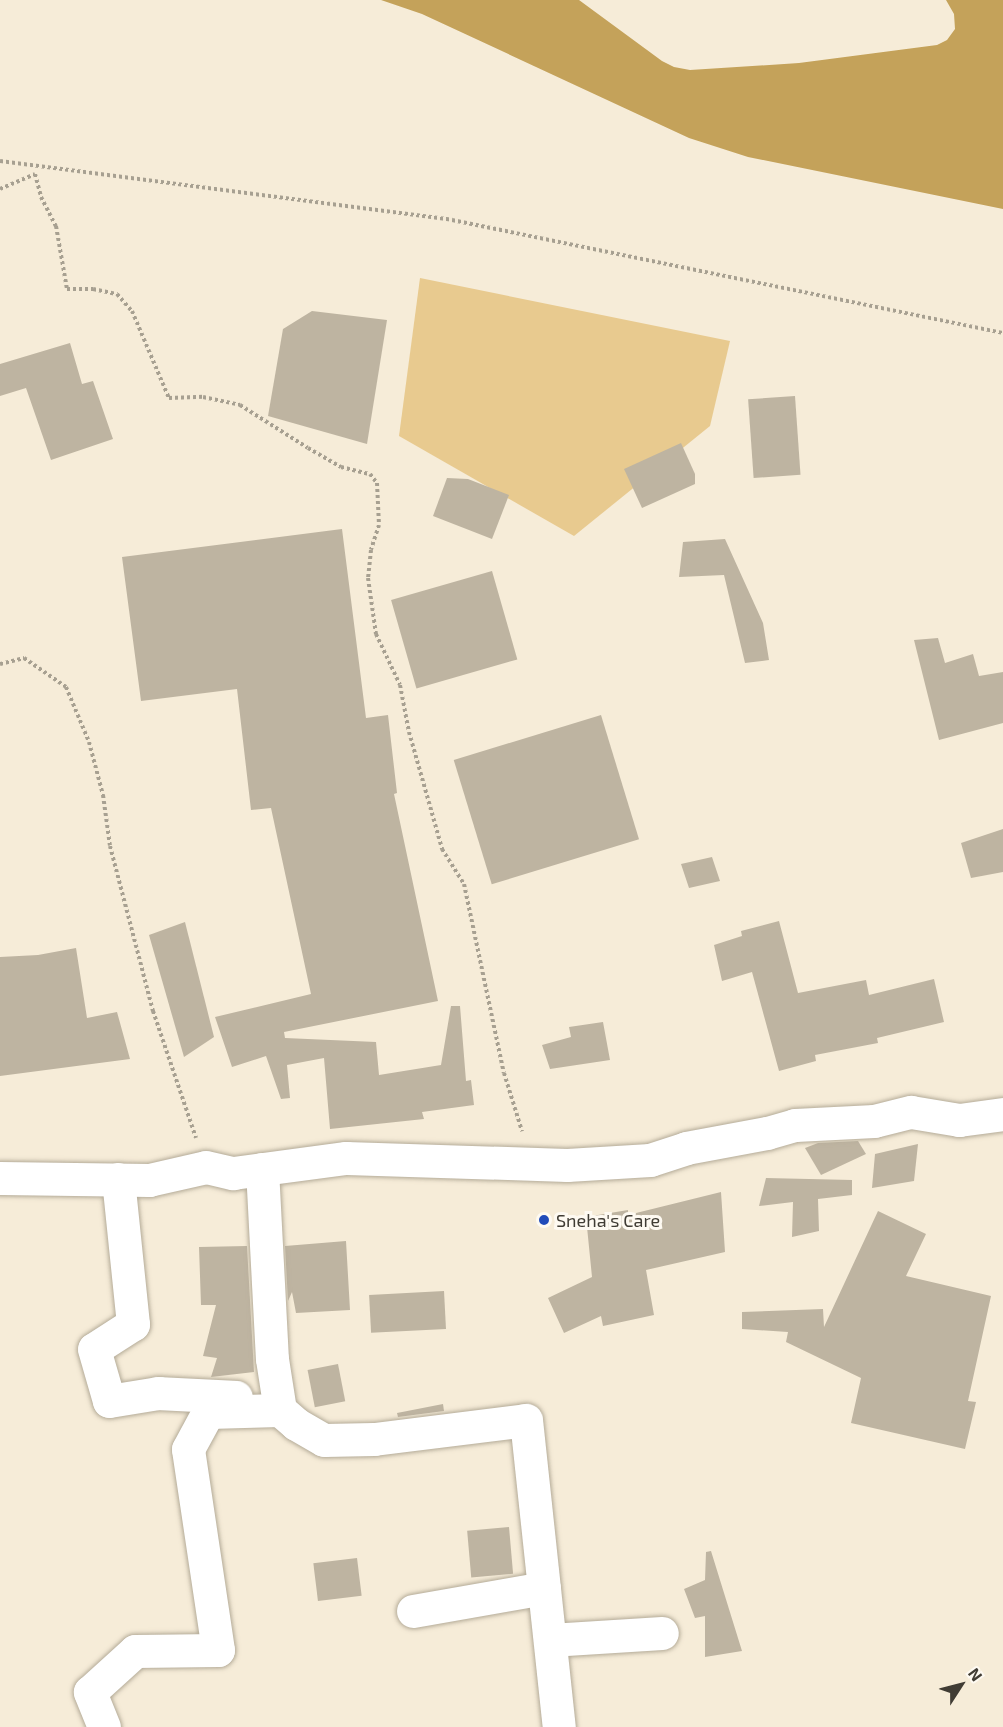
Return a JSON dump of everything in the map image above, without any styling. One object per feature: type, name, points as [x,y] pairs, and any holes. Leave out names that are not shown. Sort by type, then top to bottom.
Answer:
[{"type":"street","points":[[0,1178],[149,1180],[206,1167],[233,1173],[346,1158],[538,1164],[650,1160],[686,1148],[767,1133],[795,1125],[874,1121],[911,1112],[959,1120],[1003,1114]]},
{"type":"street","points":[[262,1169],[272,1359],[279,1405],[296,1424],[324,1440],[374,1439],[526,1420],[559,1727]]},
{"type":"street","points":[[118,1179],[133,1324],[94,1349],[109,1401],[158,1393],[279,1405]]},
{"type":"street","points":[[104,1727],[90,1692],[135,1651],[218,1650],[188,1449],[208,1412],[279,1405]]},
{"type":"street","points":[[413,1611],[544,1588]]},
{"type":"street","points":[[550,1640],[662,1633]]},
{"type":"path","points":[[0,161],[453,220],[1003,333]]},
{"type":"path","points":[[0,189],[35,174],[41,197],[56,226],[67,289],[93,289],[117,294],[132,311],[169,398],[204,397],[240,405],[341,467],[370,474],[377,483],[379,525],[370,550],[368,578],[375,634],[400,685],[409,732],[442,849],[464,884],[504,1073],[521,1129],[538,1164]]},
{"type":"path","points":[[0,664],[24,658],[66,687],[89,742],[103,795],[110,846],[153,1011],[206,1167]]},
{"type":"shaded area","points":[[381,0],[579,0],[662,61],[674,67],[690,70],[799,63],[937,45],[947,40],[955,29],[954,14],[946,0],[1003,0],[1003,209],[748,157],[689,138],[422,14]]},
{"type":"shaded area","points":[[420,278],[730,341],[710,426],[574,536],[399,436]]},
{"type":"building","points":[[312,311],[387,320],[367,444],[268,416],[283,329]]},
{"type":"building","points":[[70,343],[82,384],[93,381],[113,439],[51,460],[26,388],[0,396],[0,364]]},
{"type":"building","points":[[795,396],[801,475],[754,478],[748,399]]},
{"type":"building","points":[[681,443],[695,474],[695,484],[642,508],[624,469]]},
{"type":"building","points":[[447,478],[468,479],[509,495],[492,539],[433,516]]},
{"type":"building","points":[[342,529],[366,718],[388,715],[397,793],[394,794],[438,1001],[284,1032],[285,1038],[376,1042],[379,1075],[441,1065],[451,1006],[460,1006],[466,1081],[471,1080],[474,1105],[422,1112],[424,1119],[330,1129],[324,1058],[287,1065],[290,1098],[281,1099],[266,1056],[232,1067],[215,1017],[311,994],[271,808],[251,810],[237,689],[141,701],[122,557]]},
{"type":"building","points":[[725,539],[763,623],[769,660],[745,663],[724,575],[679,577],[683,542]]},
{"type":"building","points":[[492,571],[517,659],[416,688],[391,600]]},
{"type":"building","points":[[938,638],[945,663],[973,654],[979,676],[1003,672],[1003,723],[939,740],[914,640]]},
{"type":"building","points":[[601,715],[639,839],[492,884],[454,760]]},
{"type":"building","points":[[1003,829],[1003,872],[971,878],[961,843]]},
{"type":"building","points":[[712,857],[720,881],[689,888],[681,864]]},
{"type":"building","points":[[779,921],[798,993],[866,980],[869,995],[934,979],[944,1022],[877,1038],[878,1043],[815,1055],[816,1061],[779,1071],[752,972],[722,981],[714,945],[742,936],[741,931]]},
{"type":"building","points":[[185,922],[214,1037],[184,1057],[149,935]]},
{"type":"building","points":[[76,948],[87,1018],[117,1012],[130,1059],[0,1076],[0,957],[38,955]]},
{"type":"building","points":[[603,1022],[610,1060],[550,1069],[542,1045],[571,1037],[569,1027]]},
{"type":"building","points":[[858,1141],[866,1154],[821,1175],[805,1148],[818,1143]]},
{"type":"building","points":[[918,1144],[914,1181],[872,1188],[875,1154]]},
{"type":"building","points":[[766,1178],[852,1180],[852,1195],[818,1199],[819,1231],[792,1237],[793,1202],[759,1206]]},
{"type":"building","points":[[721,1192],[725,1252],[646,1270],[654,1315],[603,1326],[601,1316],[564,1333],[548,1298],[592,1277],[586,1217],[628,1210],[628,1215]]},
{"type":"building","points":[[878,1211],[926,1234],[906,1276],[991,1296],[968,1401],[976,1402],[965,1449],[851,1423],[861,1378],[786,1342],[788,1332],[742,1329],[742,1312],[823,1309],[824,1327]]},
{"type":"building","points":[[346,1241],[350,1310],[296,1313],[292,1292],[288,1301],[285,1246]]},
{"type":"building","points":[[247,1246],[254,1372],[211,1377],[217,1358],[203,1356],[216,1305],[201,1305],[199,1247]]},
{"type":"building","points":[[444,1291],[446,1329],[371,1333],[369,1295]]},
{"type":"building","points":[[338,1364],[345,1401],[315,1407],[308,1370]]},
{"type":"building","points":[[443,1404],[444,1411],[398,1417],[397,1413]]},
{"type":"building","points":[[509,1527],[513,1574],[471,1577],[467,1531]]},
{"type":"building","points":[[711,1551],[742,1651],[705,1657],[705,1616],[695,1618],[684,1589],[705,1580],[706,1552]]},
{"type":"building","points":[[357,1558],[362,1596],[318,1601],[313,1563]]},
{"type":"place","name":"Sneha's Care","points":[[544,1220]]}]
